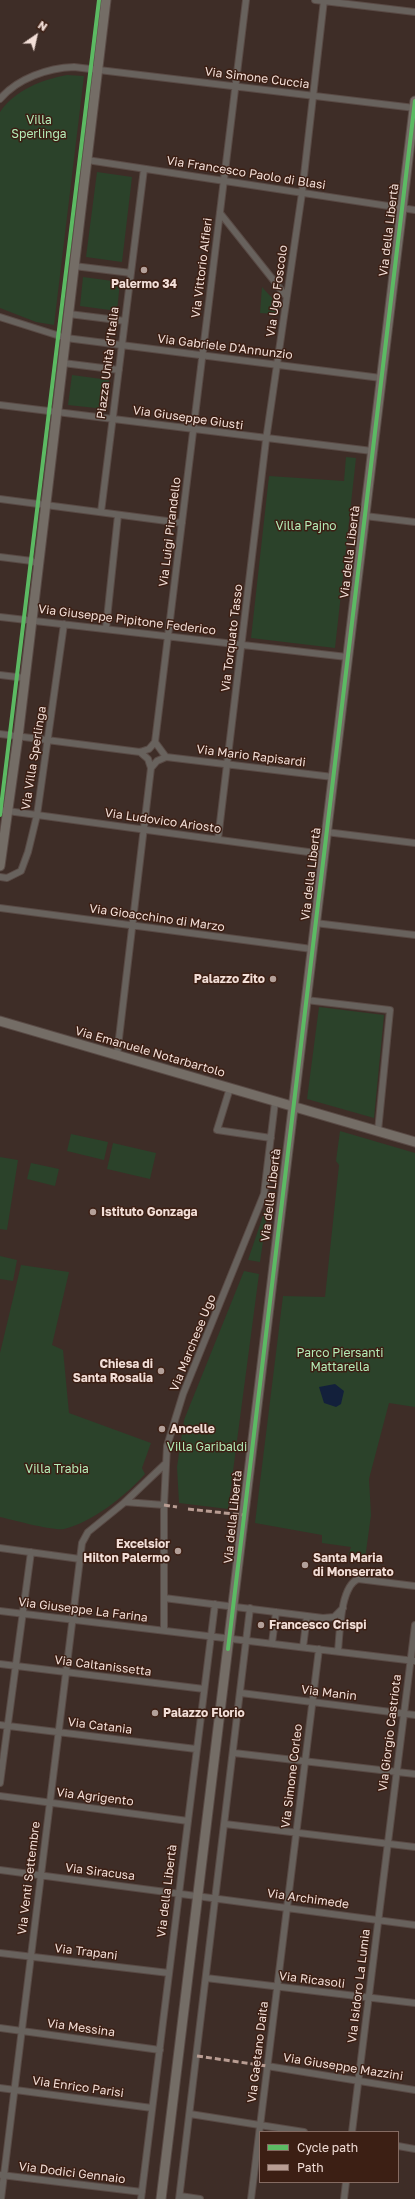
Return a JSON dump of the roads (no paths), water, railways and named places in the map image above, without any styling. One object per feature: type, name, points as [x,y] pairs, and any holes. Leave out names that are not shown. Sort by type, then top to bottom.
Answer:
[{"type":"street","points":[[0,866],[4,811],[18,737],[106,0]]},
{"type":"street","name":"Via Vittorio Alfieri","points":[[194,430],[246,0]]},
{"type":"street","points":[[315,0],[415,12]]},
{"type":"street","name":"Via Ugo Foscolo","points":[[266,440],[302,193],[324,1]]},
{"type":"street","name":"Via Simone Cuccia","points":[[0,99],[25,80],[54,69],[74,67],[314,96],[415,106]]},
{"type":"street","name":"Via della Libertà","points":[[161,2199],[292,1106],[415,106]]},
{"type":"street","name":"Via Francesco Paolo di Blasi","points":[[87,160],[415,210]]},
{"type":"street","name":"Piazza Unità d'Italia","points":[[102,512],[144,169]]},
{"type":"street","points":[[220,213],[286,296]]},
{"type":"street","points":[[74,266],[131,273]]},
{"type":"street","points":[[69,314],[125,321]]},
{"type":"street","name":"Via Gabriele D'Annunzio","points":[[0,317],[66,338],[381,378]]},
{"type":"street","points":[[63,363],[119,370]]},
{"type":"street","name":"Via Giuseppe Giusti","points":[[0,406],[57,412],[266,440],[372,451]]},
{"type":"street","name":"Via Luigi Pirandello","points":[[155,742],[194,430]]},
{"type":"street","name":"Via Torquato Tasso","points":[[218,839],[243,645],[266,440]]},
{"type":"street","points":[[0,499],[182,523]]},
{"type":"street","points":[[106,628],[118,515]]},
{"type":"street","points":[[365,516],[415,522]]},
{"type":"street","points":[[0,557],[32,561],[39,564]]},
{"type":"street","name":"Via Giuseppe Pipitone Federico","points":[[0,617],[106,628],[347,657]]},
{"type":"street","name":"Via Villa Sperlinga","points":[[0,877],[7,878],[21,871],[28,852],[37,815],[64,624]]},
{"type":"street","points":[[0,675],[25,678]]},
{"type":"street","points":[[0,734],[140,752],[149,750],[155,742],[166,757],[157,761],[151,768]]},
{"type":"street","points":[[117,1055],[151,768],[148,759],[140,752]]},
{"type":"street","name":"Via Mario Rapisardi","points":[[166,757],[333,777]]},
{"type":"street","name":"Via Ludovico Ariosto","points":[[4,811],[323,854]]},
{"type":"street","points":[[326,832],[415,844]]},
{"type":"street","name":"Via Gioacchino di Marzo","points":[[0,908],[312,949]]},
{"type":"street","points":[[315,923],[415,935]]},
{"type":"street","points":[[306,1000],[390,1010],[378,1131]]},
{"type":"street","name":"Via Emanuele Notarbartolo","points":[[0,1021],[415,1142]]},
{"type":"street","points":[[230,1088],[217,1130],[271,1138]]},
{"type":"street","name":"Via Marchese Ugo","points":[[164,1630],[164,1505],[167,1446],[183,1394],[264,1194],[275,1102]]},
{"type":"street","name":"Via Venti Settembre","points":[[1,2199],[2,2175],[22,2030],[82,1543],[88,1532],[125,1502],[165,1464]]},
{"type":"street","points":[[125,1502],[164,1505]]},
{"type":"street","points":[[0,1548],[80,1559]]},
{"type":"street","points":[[0,1783],[31,1552]]},
{"type":"street","points":[[338,1651],[347,1588],[352,1582],[358,1579],[415,1586]]},
{"type":"street","points":[[164,1598],[328,1618],[339,1613],[343,1608]]},
{"type":"street","name":"Via della Libertà","points":[[141,2199],[215,1604]]},
{"type":"street","points":[[200,2199],[179,2198],[234,1753],[250,1608]]},
{"type":"street","name":"Via Giuseppe La Farina","points":[[0,1611],[413,1661]]},
{"type":"street","points":[[272,1643],[276,1612]]},
{"type":"street","points":[[303,1647],[307,1616]]},
{"type":"street","name":"Via Giorgio Castriota","points":[[388,1843],[403,1714],[413,1661],[415,1625]]},
{"type":"street","name":"Via Simone Corleo","points":[[287,1907],[319,1649]]},
{"type":"street","name":"Via Caltanissetta","points":[[0,1664],[204,1689]]},
{"type":"street","name":"Via Manin","points":[[241,1693],[415,1715]]},
{"type":"street","name":"Via Catania","points":[[0,1725],[196,1749]]},
{"type":"street","points":[[234,1753],[415,1774]]},
{"type":"street","name":"Via Agrigento","points":[[0,1796],[188,1821]]},
{"type":"street","points":[[225,1824],[415,1847]]},
{"type":"street","name":"Via Isidoro La Lumia","points":[[352,2131],[388,1843]]},
{"type":"street","name":"Via Siracusa","points":[[0,1870],[198,1896]]},
{"type":"street","name":"Via Archimede","points":[[198,1896],[415,1925]]},
{"type":"street","name":"Via Gaetano Daita","points":[[259,2131],[287,1907]]},
{"type":"street","name":"Via Trapani","points":[[0,1953],[169,1973]]},
{"type":"street","name":"Via Ricasoli","points":[[206,1978],[415,2003]]},
{"type":"street","name":"Via Messina","points":[[0,2028],[160,2050]]},
{"type":"street","name":"Via Giuseppe Mazzini","points":[[267,2066],[415,2090]]},
{"type":"street","name":"Via Enrico Parisi","points":[[0,2088],[152,2108]]},
{"type":"street","points":[[190,2114],[298,2131]]},
{"type":"street","name":"Via Gaetano Daita","points":[[251,2199],[259,2133]]},
{"type":"street","points":[[399,2146],[415,2149]]},
{"type":"street","name":"Via Dodici Gennaio","points":[[2,2175],[142,2192]]},
{"type":"street","points":[[344,2199],[346,2183]]},
{"type":"water","points":[[335,1384],[344,1391],[341,1404],[336,1407],[324,1403],[319,1387]]},
{"type":"place","name":"Palermo 34","points":[[144,270]]},
{"type":"place","name":"Palazzo Zito","points":[[273,979]]},
{"type":"place","name":"Istituto Gonzaga","points":[[93,1212]]},
{"type":"place","name":"Chiesa di Santa Rosalia","points":[[161,1371]]},
{"type":"place","name":"Ancelle","points":[[162,1429]]},
{"type":"place","name":"Excelsior Hilton Palermo","points":[[178,1551]]},
{"type":"place","name":"Santa Maria di Monserrato","points":[[305,1565]]},
{"type":"place","name":"Francesco Crispi","points":[[261,1625]]},
{"type":"place","name":"Palazzo Florio","points":[[155,1713]]},
{"type":"park label","name":"Villa Sperlinga","points":[[39,127]]},
{"type":"park label","name":"Villa Pajno","points":[[306,526]]},
{"type":"park label","name":"Parco Piersanti Mattarella","points":[[340,1360]]},
{"type":"park label","name":"Villa Garibaldi","points":[[207,1447]]},
{"type":"park label","name":"Villa Trabia","points":[[57,1469]]}]
